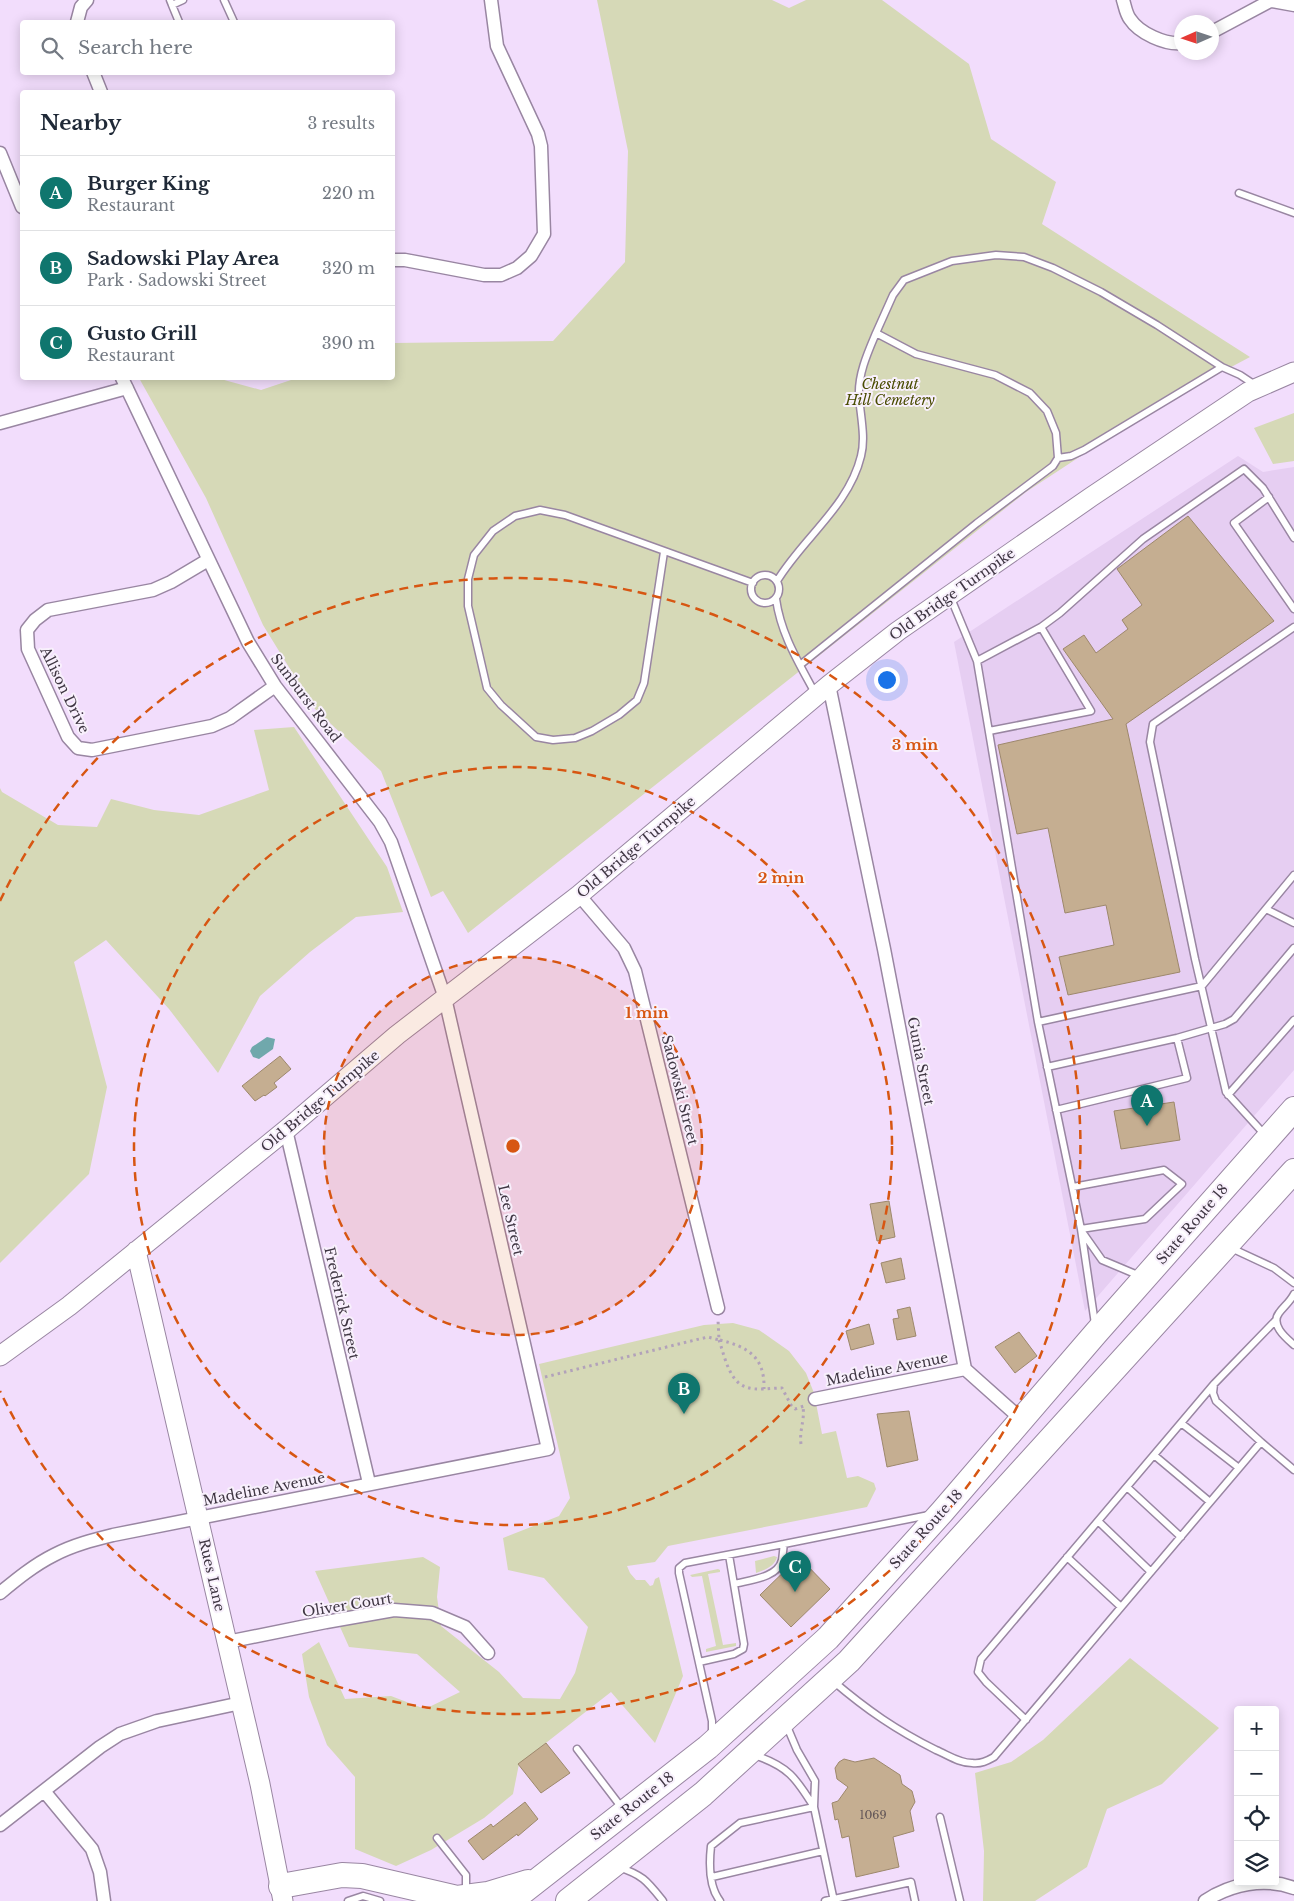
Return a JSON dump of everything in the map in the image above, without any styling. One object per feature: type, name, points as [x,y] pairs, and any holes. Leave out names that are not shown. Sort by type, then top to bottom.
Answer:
[{"type":"highway","name":"State Route 18","points":[[511,1901],[708,1747],[828,1638],[942,1512],[1021,1419],[1294,1108]]},
{"type":"highway","points":[[568,1901],[703,1794],[856,1653],[1228,1246],[1294,1171]]},
{"type":"highway","points":[[282,1894],[342,1875],[362,1876],[457,1898],[488,1894],[527,1883],[578,1848]]},
{"type":"street","points":[[78,20],[82,7],[88,0]]},
{"type":"street","points":[[395,260],[405,260],[484,275],[501,275],[518,268],[531,256],[544,234],[541,146],[538,134],[497,46],[493,28],[491,0]]},
{"type":"street","points":[[1123,0],[1129,18],[1138,28],[1158,39],[1174,44]]},
{"type":"street","points":[[1219,28],[1268,1],[1294,5]]},
{"type":"street","points":[[93,75],[100,90]]},
{"type":"street","points":[[0,152],[20,201]]},
{"type":"street","name":"Old Bridge Turnpike","points":[[0,1356],[69,1306],[286,1130],[397,1035],[579,896],[823,690],[898,631],[1091,497],[1248,392],[1294,372]]},
{"type":"street","points":[[0,423],[124,383]]},
{"type":"street","name":"Sunburst Road","points":[[124,383],[248,642],[275,686],[380,822],[391,842],[445,998]]},
{"type":"street","name":"Allison Drive","points":[[208,560],[171,582],[152,590],[48,610],[27,630],[28,649],[68,737],[78,748],[92,750],[212,726],[230,718],[275,686]]},
{"type":"street","name":"Gunia Street","points":[[823,690],[884,949],[966,1369]]},
{"type":"street","name":"Sadowski Street","points":[[579,896],[624,948],[635,971],[718,1308]]},
{"type":"street","name":"Lee Street","points":[[445,998],[548,1449]]},
{"type":"street","name":"Frederick Street","points":[[286,1130],[369,1483]]},
{"type":"street","name":"Rues Lane","points":[[136,1251],[260,1784],[282,1894]]},
{"type":"street","points":[[966,1369],[1021,1419]]},
{"type":"street","name":"Madeline Avenue","points":[[814,1399],[966,1369]]},
{"type":"street","name":"Madeline Avenue","points":[[0,1593],[28,1570],[54,1554],[113,1534],[548,1449]]},
{"type":"street","name":"Oliver Court","points":[[227,1642],[394,1610],[432,1613],[465,1627],[488,1653]]},
{"type":"street","points":[[0,1825],[100,1747],[120,1734],[157,1721],[241,1703]]},
{"type":"street","points":[[44,1791],[92,1849],[100,1872],[104,1901]]},
{"type":"street","points":[[1205,1901],[1235,1886],[1266,1883],[1294,1888]]},
{"type":"lane","points":[[178,20],[171,3],[183,0]]},
{"type":"lane","points":[[224,0],[233,20]]},
{"type":"lane","points":[[1239,193],[1294,213]]},
{"type":"lane","points":[[777,581],[785,567],[840,501],[853,478],[862,455],[859,392],[862,371],[893,295],[904,280],[952,262],[996,255],[1024,257],[1053,268],[1101,292],[1222,367],[1240,375],[1258,388]]},
{"type":"lane","points":[[800,665],[985,517],[1053,466],[1058,458],[1056,433],[1047,411],[1030,393],[995,375],[916,354],[876,333]]},
{"type":"lane","points":[[1058,458],[1071,456],[1084,450],[1222,367]]},
{"type":"lane","points":[[977,661],[1041,627],[1060,613],[1143,539],[1244,469],[1269,498],[1294,538]]},
{"type":"lane","points":[[1269,498],[1234,523],[1294,609]]},
{"type":"lane","points":[[664,552],[644,682],[637,700],[619,715],[592,731],[575,738],[553,740],[536,736],[501,705],[486,688],[468,606],[468,579],[474,555],[493,531],[507,521],[515,516],[540,510],[565,515],[752,583]]},
{"type":"lane","points":[[776,599],[763,604],[755,600],[751,592],[752,583],[759,576],[764,575],[769,575],[777,581],[780,590],[776,599],[783,630],[791,650],[800,665],[823,690]]},
{"type":"lane","points":[[950,595],[977,661],[1038,1022],[1081,1229],[1096,1333]]},
{"type":"lane","points":[[1268,1138],[1226,1092],[1150,742],[1153,724],[1294,626]]},
{"type":"lane","points":[[989,731],[1091,711],[1041,627]]},
{"type":"lane","points":[[1038,1022],[1202,986],[1293,879]]},
{"type":"lane","points":[[1266,909],[1294,923]]},
{"type":"lane","points":[[1047,1067],[1177,1038],[1234,1019],[1294,948]]},
{"type":"lane","points":[[1228,1094],[1294,1020]]},
{"type":"lane","points":[[1056,1110],[1187,1078],[1177,1038]]},
{"type":"lane","points":[[1073,1187],[1164,1170],[1182,1184],[1145,1219],[1081,1229]]},
{"type":"lane","points":[[1081,1229],[1102,1260],[1144,1278]]},
{"type":"lane","points":[[1228,1246],[1274,1268],[1294,1283]]},
{"type":"lane","points":[[1026,1720],[978,1672],[981,1659],[1214,1384],[1276,1320],[1278,1314],[1294,1294]]},
{"type":"lane","points":[[1276,1320],[1281,1333],[1294,1345]]},
{"type":"lane","points":[[1214,1384],[1216,1401],[1294,1470]]},
{"type":"lane","points":[[1181,1423],[1239,1468]]},
{"type":"lane","points":[[830,1678],[884,1721],[914,1739],[956,1760],[972,1763],[984,1762],[994,1757],[1261,1442]]},
{"type":"lane","points":[[1154,1455],[1210,1502]]},
{"type":"lane","points":[[1127,1487],[1181,1537]]},
{"type":"lane","points":[[708,1747],[712,1734],[712,1720],[679,1568],[685,1563],[942,1512]]},
{"type":"lane","points":[[1098,1521],[1151,1572]]},
{"type":"lane","points":[[734,1584],[761,1578],[773,1572],[782,1562],[784,1544]]},
{"type":"lane","points":[[699,1662],[734,1654],[743,1649],[744,1644],[729,1555]]},
{"type":"lane","points":[[1067,1557],[1121,1607]]},
{"type":"lane","points":[[784,1720],[797,1750],[814,1781],[814,1807],[833,1900]]},
{"type":"lane","points":[[577,1749],[626,1813]]},
{"type":"lane","points":[[749,1753],[773,1761],[795,1777],[814,1807]]},
{"type":"lane","points":[[720,1901],[715,1894],[709,1862],[711,1846],[740,1823],[814,1807]]},
{"type":"lane","points":[[940,1817],[960,1901]]},
{"type":"lane","points":[[437,1838],[466,1875],[466,1897]]},
{"type":"lane","points":[[712,1877],[823,1850]]},
{"type":"lane","points":[[612,1866],[633,1872],[644,1878],[663,1901]]},
{"type":"lane","points":[[825,1901],[911,1882],[915,1901]]},
{"type":"lane","points":[[348,1901],[363,1896],[380,1901]]},
{"type":"path","points":[[718,1308],[719,1340],[738,1383],[746,1388],[782,1388],[795,1409],[803,1407],[814,1399]]},
{"type":"path","points":[[532,1380],[708,1337],[736,1344],[749,1350],[762,1367],[764,1388]]},
{"type":"path","points":[[801,1444],[800,1432],[804,1418],[803,1407]]},
{"type":"shaded area","points":[[1238,456],[1263,472],[1294,467],[1294,1070],[1085,1311],[954,642]]},
{"type":"shaded area","points":[[267,1037],[275,1039],[273,1049],[259,1059],[253,1057],[250,1051],[252,1047]]},
{"type":"green space","name":"Chestnut Hill Cemetery","points":[[597,0],[772,0],[789,8],[806,0],[882,0],[969,64],[991,139],[1056,182],[1042,224],[1250,357],[1154,408],[1026,492],[468,933],[443,891],[431,897],[381,771],[314,708],[263,625],[206,498],[140,380],[224,380],[261,390],[291,380],[395,380],[395,343],[553,341],[625,262],[628,151]]},
{"type":"green space","points":[[1294,413],[1294,461],[1273,464],[1254,428]]},
{"type":"green space","points":[[294,727],[387,867],[403,912],[356,917],[310,952],[260,996],[218,1073],[169,1009],[106,940],[74,962],[107,1087],[89,1174],[0,1263],[0,788],[2,792],[58,825],[97,827],[111,799],[154,810],[199,815],[269,790],[254,730]]},
{"type":"green space","points":[[733,1323],[759,1330],[789,1351],[806,1373],[814,1393],[822,1434],[836,1431],[847,1478],[858,1476],[874,1483],[876,1489],[867,1507],[668,1546],[655,1562],[627,1566],[636,1580],[645,1580],[650,1586],[659,1577],[683,1676],[655,1743],[611,1692],[519,1764],[513,1794],[484,1818],[431,1850],[396,1866],[355,1849],[355,1777],[327,1745],[309,1697],[302,1654],[319,1642],[345,1699],[391,1696],[425,1709],[460,1692],[417,1654],[349,1647],[315,1571],[423,1557],[440,1567],[437,1597],[441,1626],[499,1672],[523,1698],[560,1699],[575,1673],[588,1627],[544,1578],[508,1570],[503,1538],[559,1516],[570,1498],[539,1364],[704,1325]]},
{"type":"green space","points":[[774,1556],[777,1557],[772,1565],[756,1573],[755,1561]]},
{"type":"green space","points":[[718,1569],[720,1572],[708,1574],[723,1645],[736,1643],[736,1646],[706,1652],[706,1649],[716,1646],[702,1576],[692,1577],[690,1575]]},
{"type":"green space","points":[[1130,1658],[1219,1728],[1162,1784],[1107,1809],[1087,1867],[1035,1901],[983,1901],[984,1851],[975,1773],[1011,1762],[1043,1740]]},
{"type":"building","points":[[1188,516],[1274,621],[1126,724],[1180,972],[1068,995],[1059,957],[1114,945],[1106,905],[1065,913],[1048,828],[1017,834],[998,745],[1113,719],[1063,649],[1084,635],[1096,653],[1128,629],[1122,620],[1142,605],[1117,569]]},
{"type":"building","points":[[280,1056],[291,1069],[274,1083],[277,1087],[255,1101],[242,1086]]},
{"type":"building","points":[[1174,1102],[1180,1140],[1121,1149],[1114,1111]]},
{"type":"building","points":[[889,1201],[895,1237],[877,1241],[870,1204]]},
{"type":"building","points":[[901,1258],[905,1279],[886,1283],[881,1263]]},
{"type":"building","points":[[910,1307],[916,1336],[897,1340],[893,1319],[899,1318],[897,1310]]},
{"type":"building","points":[[869,1324],[874,1344],[851,1350],[846,1331]]},
{"type":"building","points":[[1019,1332],[1037,1356],[1015,1373],[995,1347]]},
{"type":"building","points":[[909,1411],[918,1460],[887,1467],[877,1414]]},
{"type":"building","points":[[799,1557],[830,1589],[791,1627],[760,1595]]},
{"type":"building","points":[[546,1743],[570,1773],[541,1793],[518,1764]]},
{"type":"building","points":[[874,1758],[900,1775],[902,1784],[912,1791],[915,1802],[910,1811],[914,1831],[893,1837],[899,1867],[856,1877],[849,1836],[842,1838],[838,1819],[835,1820],[832,1803],[838,1801],[848,1787],[837,1779],[835,1768],[844,1759],[855,1762]]},
{"type":"building","points":[[525,1802],[538,1819],[518,1836],[517,1834],[483,1860],[468,1841],[491,1824],[493,1827]]},
{"type":"place","name":"Burger King","points":[[1147,1126]]},
{"type":"place","name":"Sadowski Play Area","points":[[684,1414]]},
{"type":"place","name":"Gusto Grill","points":[[795,1592]]}]
